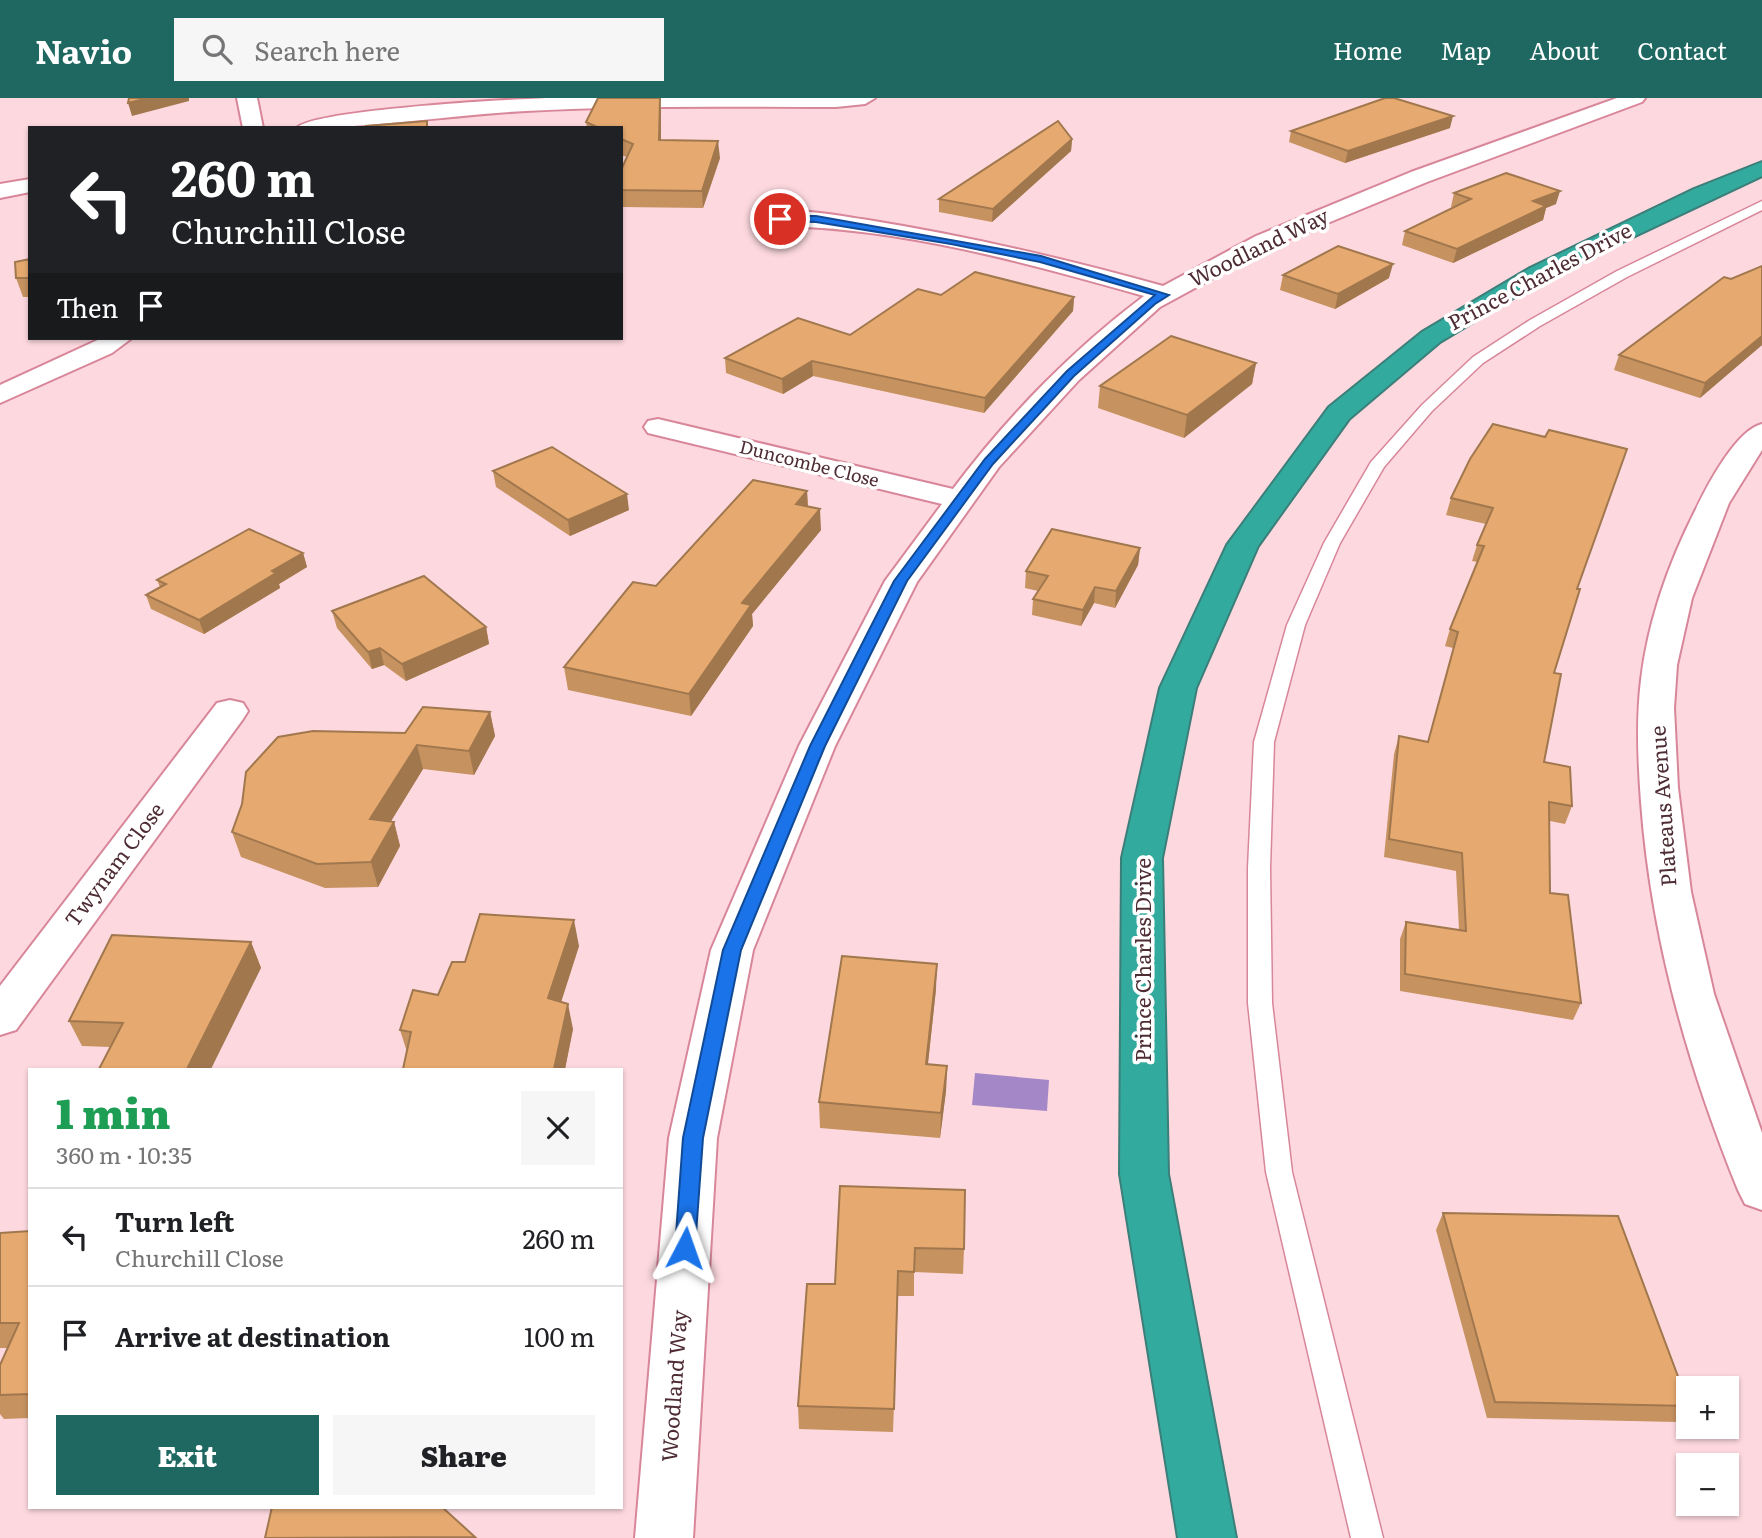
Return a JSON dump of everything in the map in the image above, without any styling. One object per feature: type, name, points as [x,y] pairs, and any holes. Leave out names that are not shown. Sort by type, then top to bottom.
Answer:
[{"type":"highway","name":"Prince Charles Drive","points":[[1207,1538],[1144,1174],[1142,858],[1178,688],[1243,545],[1339,413],[1431,337],[1538,273],[1762,168]]},
{"type":"street","points":[[247,98],[253,126]]},
{"type":"street","points":[[316,126],[484,106],[584,100],[836,102],[865,98]]},
{"type":"street","name":"Woodland Way","points":[[664,1538],[693,1138],[732,950],[817,746],[901,581],[989,461],[1070,374],[1151,302],[1264,241],[1419,177],[1634,98]]},
{"type":"street","points":[[0,191],[28,185]]},
{"type":"street","points":[[780,219],[816,219],[1004,251],[1164,295]]},
{"type":"street","points":[[0,395],[116,340]]},
{"type":"street","name":"Duncombe Close","points":[[657,427],[961,500]]},
{"type":"street","name":"Plateaus Avenue","points":[[1762,432],[1724,484],[1702,527],[1683,575],[1668,625],[1658,683],[1657,751],[1661,825],[1673,917],[1700,1025],[1737,1134],[1762,1191]]},
{"type":"street","name":"Twynam Close","points":[[0,1018],[230,711]]},
{"type":"lane","points":[[1367,1538],[1279,1172],[1259,1003],[1259,868],[1264,742],[1296,625],[1332,543],[1377,465],[1427,408],[1478,360],[1535,323],[1622,274],[1762,205]]},
{"type":"shaded area","points":[[975,1073],[1049,1080],[1047,1111],[972,1105]]},
{"type":"building","points":[[129,98],[148,98],[128,103]]},
{"type":"building","points":[[598,98],[660,98],[659,140],[718,141],[702,191],[623,190],[623,166],[633,144],[623,140],[623,126],[595,126],[586,122]]},
{"type":"building","points":[[1385,98],[1394,98],[1453,116],[1348,151],[1291,131]]},
{"type":"building","points":[[427,121],[427,126],[366,126]]},
{"type":"building","points":[[1058,121],[1072,139],[993,209],[939,199]]},
{"type":"building","points":[[1506,173],[1560,191],[1533,201],[1546,206],[1457,249],[1405,231],[1471,199],[1454,193]]},
{"type":"building","points":[[1338,246],[1393,264],[1338,294],[1283,275]]},
{"type":"building","points":[[28,259],[28,278],[16,278],[15,262]]},
{"type":"building","points":[[1762,266],[1762,336],[1705,383],[1619,355],[1724,277],[1731,279]]},
{"type":"building","points":[[975,272],[1074,297],[985,398],[812,361],[782,379],[725,358],[798,318],[850,335],[918,289],[941,295]]},
{"type":"building","points":[[1171,336],[1256,363],[1187,415],[1100,386]]},
{"type":"building","points":[[1493,424],[1545,437],[1549,430],[1627,449],[1577,589],[1580,589],[1554,673],[1561,674],[1544,762],[1570,767],[1572,806],[1549,802],[1550,893],[1568,895],[1581,1003],[1405,974],[1406,922],[1466,931],[1462,853],[1389,839],[1399,736],[1428,742],[1458,632],[1450,629],[1484,546],[1477,545],[1493,508],[1451,498],[1470,459]]},
{"type":"building","points":[[552,447],[627,494],[568,520],[493,471]]},
{"type":"building","points":[[753,480],[807,491],[796,504],[820,509],[742,603],[751,605],[689,694],[564,667],[633,582],[656,586]]},
{"type":"building","points":[[249,529],[303,553],[272,571],[276,573],[199,620],[146,595],[166,584],[157,580]]},
{"type":"building","points":[[1052,529],[1140,548],[1116,591],[1095,587],[1083,610],[1033,599],[1048,576],[1026,571]]},
{"type":"building","points":[[424,576],[486,627],[402,664],[380,648],[368,652],[332,611]]},
{"type":"building","points":[[423,707],[490,712],[469,751],[417,745],[370,819],[394,822],[371,862],[317,864],[232,832],[242,804],[246,772],[278,737],[313,731],[405,733]]},
{"type":"building","points":[[480,914],[574,920],[548,998],[568,1004],[554,1068],[403,1068],[411,1032],[400,1030],[413,990],[438,995],[452,962],[465,962]]},
{"type":"building","points":[[112,935],[251,942],[188,1068],[100,1068],[123,1023],[69,1021]]},
{"type":"building","points":[[842,956],[937,964],[926,1064],[947,1066],[941,1113],[819,1102]]},
{"type":"building","points":[[840,1186],[965,1190],[964,1249],[915,1248],[914,1272],[898,1271],[894,1409],[798,1406],[807,1284],[835,1284]]},
{"type":"building","points":[[1443,1213],[1618,1216],[1678,1376],[1676,1406],[1495,1402]]},
{"type":"building","points":[[28,1231],[28,1394],[0,1395],[0,1365],[19,1323],[0,1323],[0,1233]]},
{"type":"building","points":[[272,1509],[444,1509],[475,1537],[265,1538]]},
{"type":"route","points":[[685,1248],[693,1138],[732,950],[817,746],[901,581],[989,461],[1070,374],[1151,302],[1164,295],[1041,259],[951,241],[816,219],[780,219]]}]
